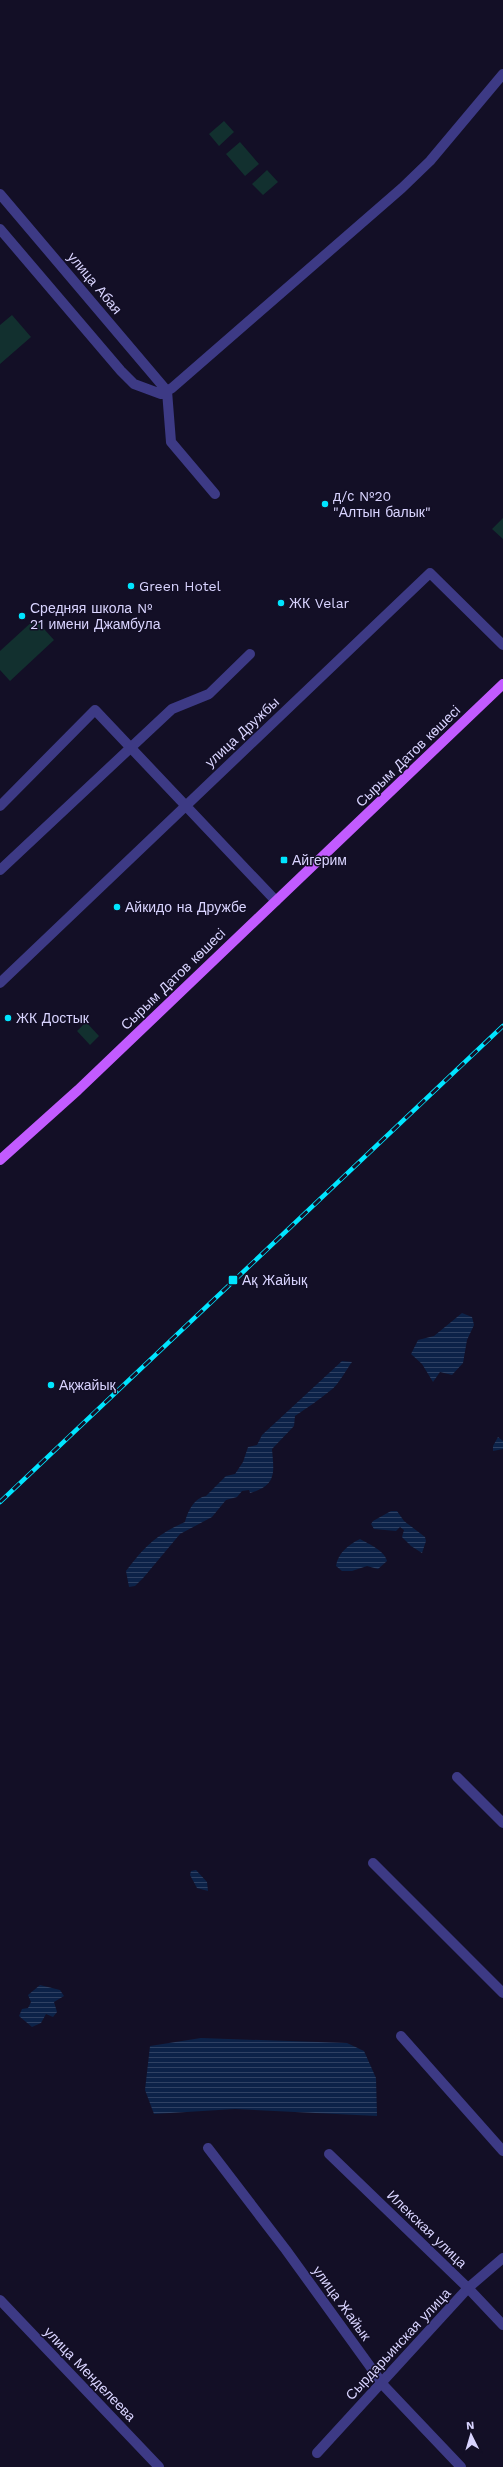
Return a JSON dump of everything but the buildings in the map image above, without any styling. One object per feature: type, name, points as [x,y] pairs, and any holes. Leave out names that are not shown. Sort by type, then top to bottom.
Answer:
[{"type":"main road","name":"Сырым Датов көшесі","points":[[0,1160],[78,1090],[503,684]]},
{"type":"street","points":[[0,229],[134,384],[156,393],[166,391],[424,166],[503,74]]},
{"type":"street","name":"улица Абая","points":[[0,194],[166,391]]},
{"type":"street","points":[[166,391],[171,442],[215,494]]},
{"type":"street","name":"улица Дружбы","points":[[0,983],[430,573],[503,645]]},
{"type":"street","points":[[0,870],[172,709],[210,694],[250,654]]},
{"type":"street","points":[[0,806],[96,710],[130,749],[276,901]]},
{"type":"street","points":[[457,1777],[503,1823]]},
{"type":"street","points":[[373,1863],[503,1993]]},
{"type":"street","points":[[401,2036],[503,2151]]},
{"type":"street","name":"улица Жайык","points":[[208,2148],[286,2250],[382,2383],[461,2467]]},
{"type":"street","name":"Илекская улица","points":[[330,2154],[468,2288],[503,2325]]},
{"type":"street","name":"Сырдарьинская улица","points":[[317,2453],[468,2288],[503,2258]]},
{"type":"street","name":"улица Менделеева","points":[[0,2300],[159,2467]]},
{"type":"green space","points":[[224,121],[234,132],[219,146],[209,134]]},
{"type":"green space","points":[[240,142],[259,164],[245,176],[226,154]]},
{"type":"green space","points":[[267,170],[278,182],[263,195],[252,184]]},
{"type":"green space","points":[[12,315],[31,337],[0,364],[0,325]]},
{"type":"green space","points":[[503,518],[503,539],[492,529]]},
{"type":"green space","points":[[35,619],[54,640],[10,681],[0,670],[0,651]]},
{"type":"green space","points":[[86,1022],[99,1036],[90,1045],[77,1031]]},
{"type":"water","points":[[462,1313],[472,1317],[474,1325],[467,1340],[463,1363],[452,1375],[440,1372],[433,1382],[422,1364],[411,1354],[418,1340],[434,1336]]},
{"type":"water","points":[[342,1361],[352,1362],[337,1384],[322,1397],[295,1416],[294,1426],[272,1449],[273,1471],[269,1482],[259,1490],[250,1493],[249,1490],[242,1491],[237,1497],[226,1500],[212,1517],[180,1534],[144,1577],[135,1586],[129,1587],[126,1571],[145,1548],[166,1532],[185,1522],[190,1509],[198,1499],[206,1496],[226,1476],[235,1474],[243,1462],[248,1447],[257,1445],[262,1435]]},
{"type":"water","points":[[498,1437],[503,1441],[503,1449],[493,1451],[493,1446]]},
{"type":"water","points":[[391,1511],[397,1511],[404,1521],[425,1537],[426,1541],[422,1553],[411,1546],[402,1537],[404,1530],[400,1527],[396,1531],[374,1529],[371,1524],[373,1521]]},
{"type":"water","points":[[360,1539],[380,1551],[386,1557],[387,1561],[378,1569],[367,1566],[352,1571],[342,1571],[336,1566],[341,1553],[351,1544]]},
{"type":"water","points":[[196,1870],[207,1882],[208,1891],[197,1888],[190,1875],[191,1871]]},
{"type":"water","points":[[40,1985],[60,1990],[64,1996],[54,2002],[57,2012],[53,2017],[46,2014],[41,2023],[32,2027],[19,2016],[22,2009],[28,2008],[31,2002],[28,1995]]},
{"type":"water","points":[[201,2038],[347,2043],[364,2051],[376,2078],[377,2116],[235,2109],[154,2114],[145,2090],[150,2046]]},
{"type":"railway","points":[[0,1502],[503,1026]]},
{"type":"place","name":"д/с №20 \"Алтын балык\"","points":[[325,504]]},
{"type":"place","name":"Green Hotel","points":[[131,586]]},
{"type":"place","name":"ЖК Velar","points":[[281,603]]},
{"type":"place","name":"Средняя школа № 21 имени Джамбула","points":[[22,616]]},
{"type":"place","name":"Айгерим","points":[[284,860]]},
{"type":"place","name":"Айкидо на Дружбе","points":[[117,907]]},
{"type":"place","name":"ЖК Достык","points":[[8,1018]]},
{"type":"place","name":"Ақ Жайық","points":[[233,1280]]},
{"type":"place","name":"Ақжайық","points":[[51,1385]]}]
